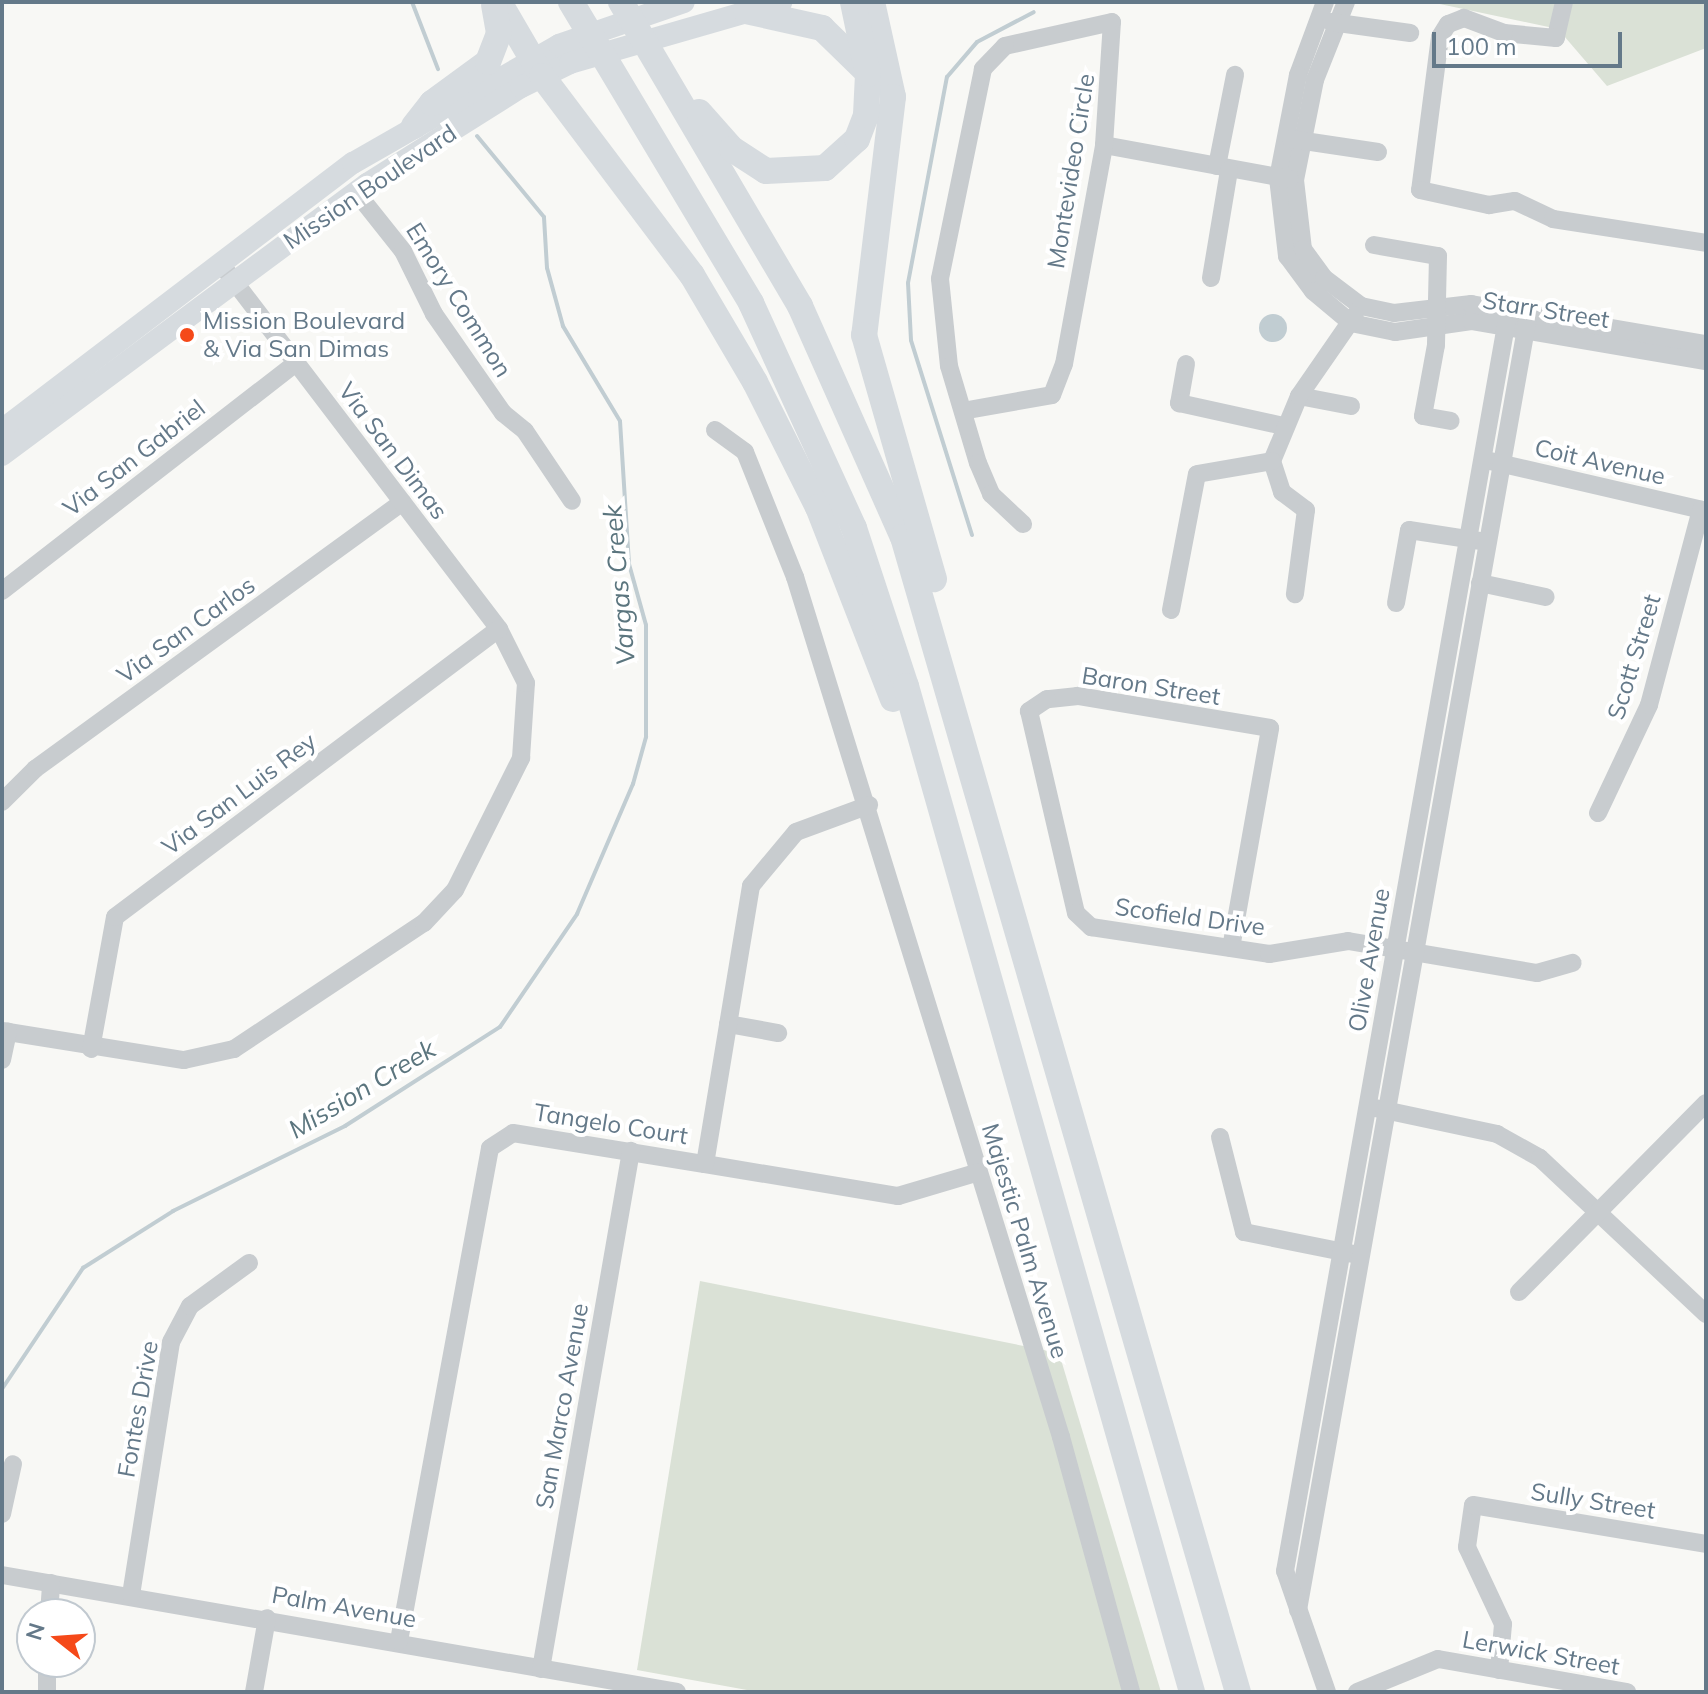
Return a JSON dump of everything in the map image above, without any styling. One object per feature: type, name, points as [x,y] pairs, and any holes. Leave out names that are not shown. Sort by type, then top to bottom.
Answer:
[{"type":"highway","points":[[414,126],[432,103],[488,62],[499,33],[492,2]]},
{"type":"highway","points":[[499,2],[536,68],[692,275],[789,447],[862,612],[968,906]]},
{"type":"highway","points":[[571,2],[751,303],[823,451],[890,632],[1192,1692]]},
{"type":"highway","points":[[621,2],[787,282],[850,407],[912,563],[1238,1692]]},
{"type":"highway","points":[[663,70],[748,162],[804,174],[825,168],[857,139],[868,74],[853,2]]},
{"type":"highway","points":[[872,2],[893,97],[864,335],[929,561],[968,751]]},
{"type":"highway","points":[[746,11],[822,28],[868,74]]},
{"type":"main road","name":"Mission Boulevard","points":[[2,430],[220,264],[414,126],[684,2]]},
{"type":"main road","name":"Mission Boulevard","points":[[2,455],[356,192],[536,68],[781,2]]},
{"type":"street","name":"Starr Street","points":[[1325,2],[1287,179],[1287,256],[1351,323],[1395,332],[1435,317]]},
{"type":"street","name":"Starr Street","points":[[1294,140],[1346,2]]},
{"type":"street","points":[[1564,2],[1556,38],[1504,33],[1464,18],[1448,24],[1440,37],[1417,176],[1429,196],[1515,201],[1553,219],[1706,243]]},
{"type":"street","points":[[1320,21],[1410,33]]},
{"type":"street","name":"Montevideo Circle","points":[[1112,22],[1104,145],[1064,364],[1052,395],[968,410],[949,366],[940,279],[983,69],[1005,46],[1112,22]]},
{"type":"street","points":[[1211,278],[1235,75]]},
{"type":"street","points":[[1294,140],[1378,152]]},
{"type":"street","points":[[1104,145],[1287,179]]},
{"type":"street","name":"Starr Street","points":[[1287,179],[1303,249],[1324,278],[1361,306],[1435,317],[1508,317],[1706,344]]},
{"type":"street","name":"Emory Common","points":[[356,192],[403,251],[434,314],[503,413],[525,431],[572,501]]},
{"type":"street","points":[[1374,245],[1438,256],[1435,317],[1423,416],[1451,421]]},
{"type":"street","name":"Via San Dimas","points":[[5,1031],[91,1049],[184,1060],[234,1049],[424,923],[455,890],[521,758],[526,683],[499,629],[220,264]]},
{"type":"street","points":[[1295,594],[1306,510],[1282,492],[1272,461],[1299,396],[1361,306]]},
{"type":"street","name":"Olive Avenue","points":[[1327,1692],[1297,1621],[1350,1254],[1492,462],[1508,317]]},
{"type":"street","name":"Starr Street","points":[[1527,320],[1706,361]]},
{"type":"street","name":"Olive Avenue","points":[[1492,462],[1527,320]]},
{"type":"street","name":"Via San Gabriel","points":[[2,591],[296,363]]},
{"type":"street","points":[[1186,364],[1179,403],[1284,426]]},
{"type":"street","points":[[1299,396],[1351,406]]},
{"type":"street","points":[[968,410],[991,494],[1023,524]]},
{"type":"street","name":"Majestic Palm Avenue","points":[[715,430],[745,452],[761,484],[869,805],[1107,1591],[1131,1692]]},
{"type":"street","points":[[1171,610],[1197,474],[1272,461]]},
{"type":"street","name":"Coit Avenue","points":[[1492,462],[1704,510]]},
{"type":"street","name":"Via San Carlos","points":[[2,802],[35,769],[402,502]]},
{"type":"street","name":"Scott Street","points":[[1598,813],[1649,705],[1704,510]]},
{"type":"street","points":[[1396,603],[1409,530],[1478,541]]},
{"type":"street","name":"Olive Avenue","points":[[1404,948],[1480,583],[1478,541]]},
{"type":"street","points":[[1480,583],[1546,597]]},
{"type":"street","name":"Via San Luis Rey","points":[[91,1049],[115,917],[499,629]]},
{"type":"street","name":"Baron Street","points":[[1029,711],[1047,699],[1078,696],[1270,728],[1231,948]]},
{"type":"street","name":"Scofield Drive","points":[[1029,711],[1076,913],[1091,927],[1269,954],[1348,941],[1404,948],[1537,973],[1573,963]]},
{"type":"street","name":"Tangelo Court","points":[[399,1641],[483,1161],[513,1133],[705,1164],[751,886],[763,864],[796,832],[869,805]]},
{"type":"street","points":[[728,1024],[778,1033]]},
{"type":"street","points":[[2,1060],[5,1031]]},
{"type":"street","points":[[1519,1292],[1699,1127],[1706,1103]]},
{"type":"street","points":[[1377,1108],[1497,1134],[1540,1158],[1706,1314]]},
{"type":"street","points":[[1220,1137],[1244,1232],[1350,1254]]},
{"type":"street","name":"San Marco Avenue","points":[[541,1669],[631,1151]]},
{"type":"street","points":[[705,1164],[898,1196],[979,1172]]},
{"type":"street","name":"Fontes Drive","points":[[131,1595],[171,1342],[190,1306],[249,1263]]},
{"type":"street","points":[[2,1514],[13,1464]]},
{"type":"street","name":"Sully Street","points":[[1499,1670],[1503,1624],[1467,1547],[1473,1505],[1706,1544]]},
{"type":"street","name":"Palm Avenue","points":[[2,1575],[267,1618],[677,1692]]},
{"type":"street","points":[[50,1598],[51,1583]]},
{"type":"street","points":[[254,1692],[267,1618]]},
{"type":"street","name":"Lerwick Street","points":[[1357,1692],[1438,1659],[1627,1692]]},
{"type":"shaded area","points":[[1706,2],[1706,48],[1607,86],[1558,29],[1435,3]]},
{"type":"shaded area","points":[[1273,314],[1283,318],[1287,328],[1283,338],[1273,342],[1263,338],[1259,328],[1263,318]]},
{"type":"shaded area","points":[[700,1281],[1059,1353],[1161,1692],[758,1692],[637,1670]]},
{"type":"waterway","name":"Vargas Creek","points":[[412,2],[438,69]]},
{"type":"waterway","points":[[972,535],[911,340],[908,283],[947,77],[977,42],[1034,12]]},
{"type":"waterway","name":"Mission Creek","points":[[2,1389],[83,1268],[173,1211],[345,1126],[500,1027],[577,914],[633,784],[646,737],[646,625],[629,564],[620,421],[563,326],[547,268],[544,217],[477,136]]},
{"type":"place","name":"Mission Boulevard & Via San Dimas","points":[[187,335]]}]
